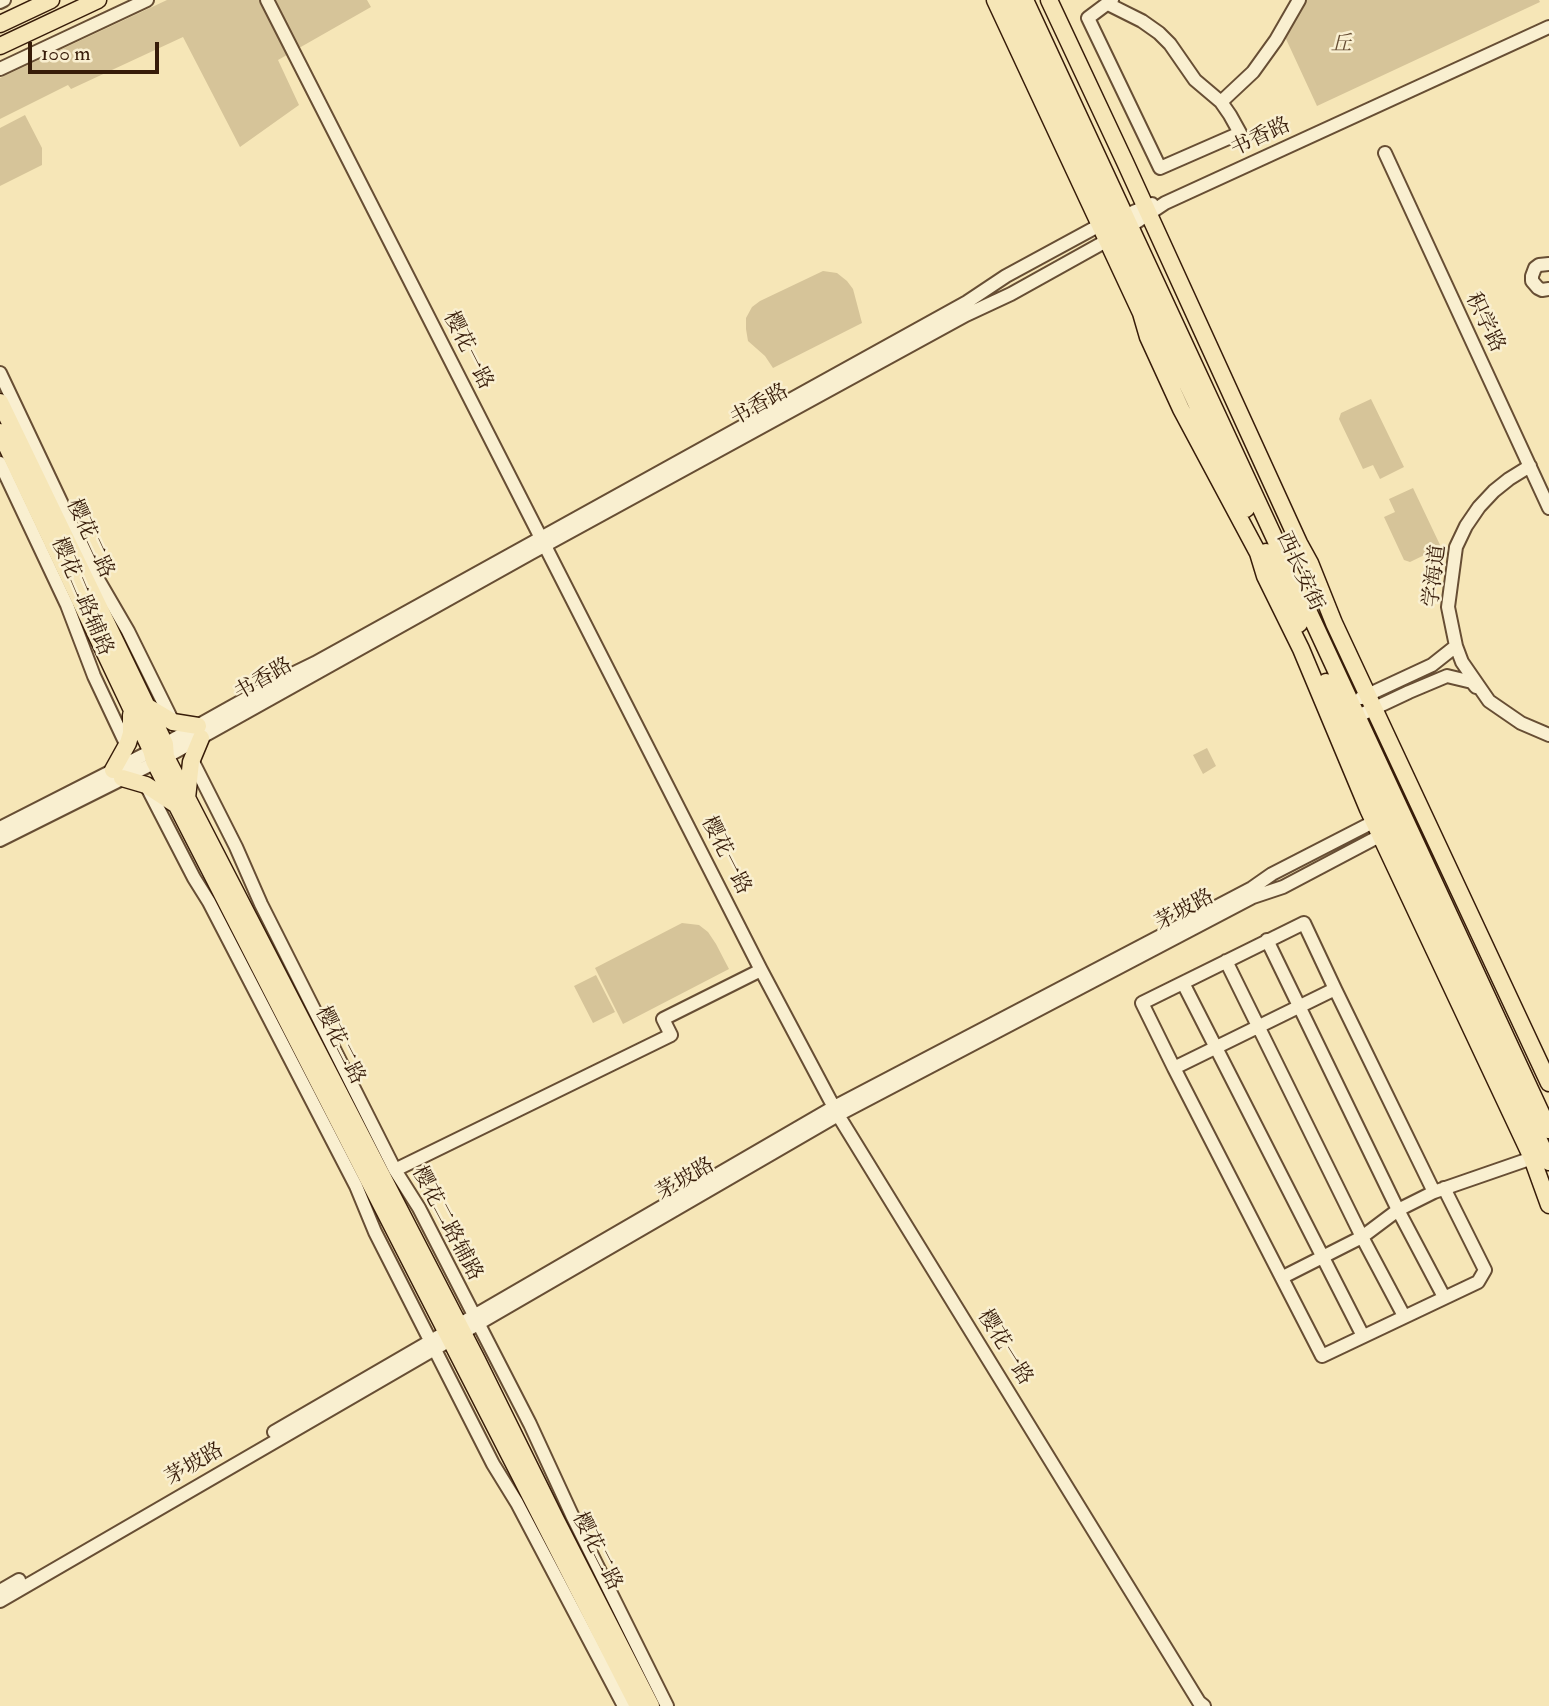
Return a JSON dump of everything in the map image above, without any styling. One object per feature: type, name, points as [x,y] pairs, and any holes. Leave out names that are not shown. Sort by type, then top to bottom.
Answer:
[{"type":"main road","points":[[0,24],[51,0]]},
{"type":"main road","points":[[0,46],[98,0]]},
{"type":"main road","points":[[995,0],[1115,227]]},
{"type":"main road","name":"西长安街","points":[[1010,0],[1390,822],[1542,1158],[1549,1205]]},
{"type":"main road","name":"西长安街","points":[[1025,0],[1115,227],[1355,709],[1390,822],[1549,1130]]},
{"type":"main road","points":[[1049,0],[1310,564],[1334,623],[1549,1083]]},
{"type":"main road","name":"樱花二路","points":[[0,402],[182,802],[651,1706]]},
{"type":"main road","name":"樱花二路","points":[[0,432],[139,707]]},
{"type":"main road","points":[[139,707],[173,722],[199,732],[182,802],[117,774],[139,707]]},
{"type":"main road","name":"樱花二路","points":[[455,1331],[638,1706]]},
{"type":"street","points":[[0,69],[147,0]]},
{"type":"street","name":"樱花一路","points":[[267,0],[761,970],[836,1111],[1201,1705]]},
{"type":"street","points":[[1221,102],[1253,72],[1276,40],[1299,0]]},
{"type":"street","points":[[1110,2],[1142,21],[1170,44],[1195,80],[1221,102],[1240,133],[1160,168],[1088,18],[1110,2]]},
{"type":"street","name":"书香路","points":[[0,828],[117,774],[199,732],[543,542],[967,302],[1006,276],[1115,227],[1549,18]]},
{"type":"street","name":"书香路","points":[[1147,210],[1549,27]]},
{"type":"street","name":"积学路","points":[[1385,153],[1549,508]]},
{"type":"street","points":[[1549,264],[1538,265],[1532,271],[1532,281],[1538,288],[1549,289]]},
{"type":"street","name":"樱花二路辅路","points":[[0,373],[96,576],[128,631],[173,722]]},
{"type":"street","name":"樱花二路辅路","points":[[0,463],[67,605],[94,676],[127,746]]},
{"type":"street","name":"学海道","points":[[1489,701],[1462,662],[1456,646],[1448,607],[1456,547],[1479,507],[1494,491],[1530,466]]},
{"type":"street","points":[[1355,709],[1432,665],[1456,646]]},
{"type":"street","points":[[1371,702],[1409,692],[1447,676],[1472,682],[1489,701],[1521,723],[1549,735]]},
{"type":"street","name":"樱花二路辅路","points":[[192,760],[261,904],[396,1170],[419,1208],[530,1424],[566,1504],[667,1706]]},
{"type":"street","name":"书香路","points":[[0,840],[117,774]]},
{"type":"street","points":[[146,785],[350,1173],[375,1232],[493,1464],[517,1503],[624,1706]]},
{"type":"street","name":"茅坡路","points":[[0,1601],[475,1319],[836,1111],[1344,836],[1390,822]]},
{"type":"street","name":"茅坡路","points":[[836,1111],[1253,897],[1283,887],[1352,851],[1390,822]]},
{"type":"street","points":[[1344,836],[1352,851]]},
{"type":"street","points":[[1304,923],[1335,989],[1439,1190],[1485,1270],[1478,1282],[1322,1356],[1142,1003],[1267,940],[1304,923]]},
{"type":"street","points":[[1267,940],[1398,1210],[1444,1297]]},
{"type":"street","points":[[1227,961],[1362,1237],[1404,1316]]},
{"type":"street","points":[[396,1170],[671,1035],[663,1019],[761,970]]},
{"type":"street","points":[[1182,983],[1363,1336]]},
{"type":"street","points":[[1174,1068],[1335,989]]},
{"type":"street","points":[[1283,1277],[1362,1237],[1398,1210],[1439,1190],[1542,1158]]},
{"type":"street","name":"茅坡路","points":[[0,1591],[432,1345]]},
{"type":"green space","points":[[167,0],[367,0],[371,7],[278,60],[299,105],[240,147],[183,37],[71,89],[68,85],[0,119],[0,78]]},
{"type":"green space","name":"丘","points":[[1299,0],[1540,2],[1317,106],[1286,39],[1285,27]]},
{"type":"green space","points":[[25,115],[42,148],[42,165],[0,186],[0,128]]},
{"type":"green space","points":[[823,271],[837,273],[853,289],[862,323],[773,368],[765,356],[748,341],[746,318],[752,307],[760,301]]},
{"type":"green space","points":[[1371,399],[1404,467],[1380,479],[1373,465],[1363,469],[1339,419],[1341,413]]},
{"type":"green space","points":[[1413,488],[1441,547],[1410,562],[1404,560],[1384,517],[1395,512],[1389,499]]},
{"type":"green space","points":[[1207,748],[1216,766],[1203,774],[1193,755]]},
{"type":"green space","points":[[682,923],[699,925],[708,932],[729,969],[623,1024],[595,968]]},
{"type":"green space","points":[[596,975],[615,1012],[593,1023],[574,986]]}]
